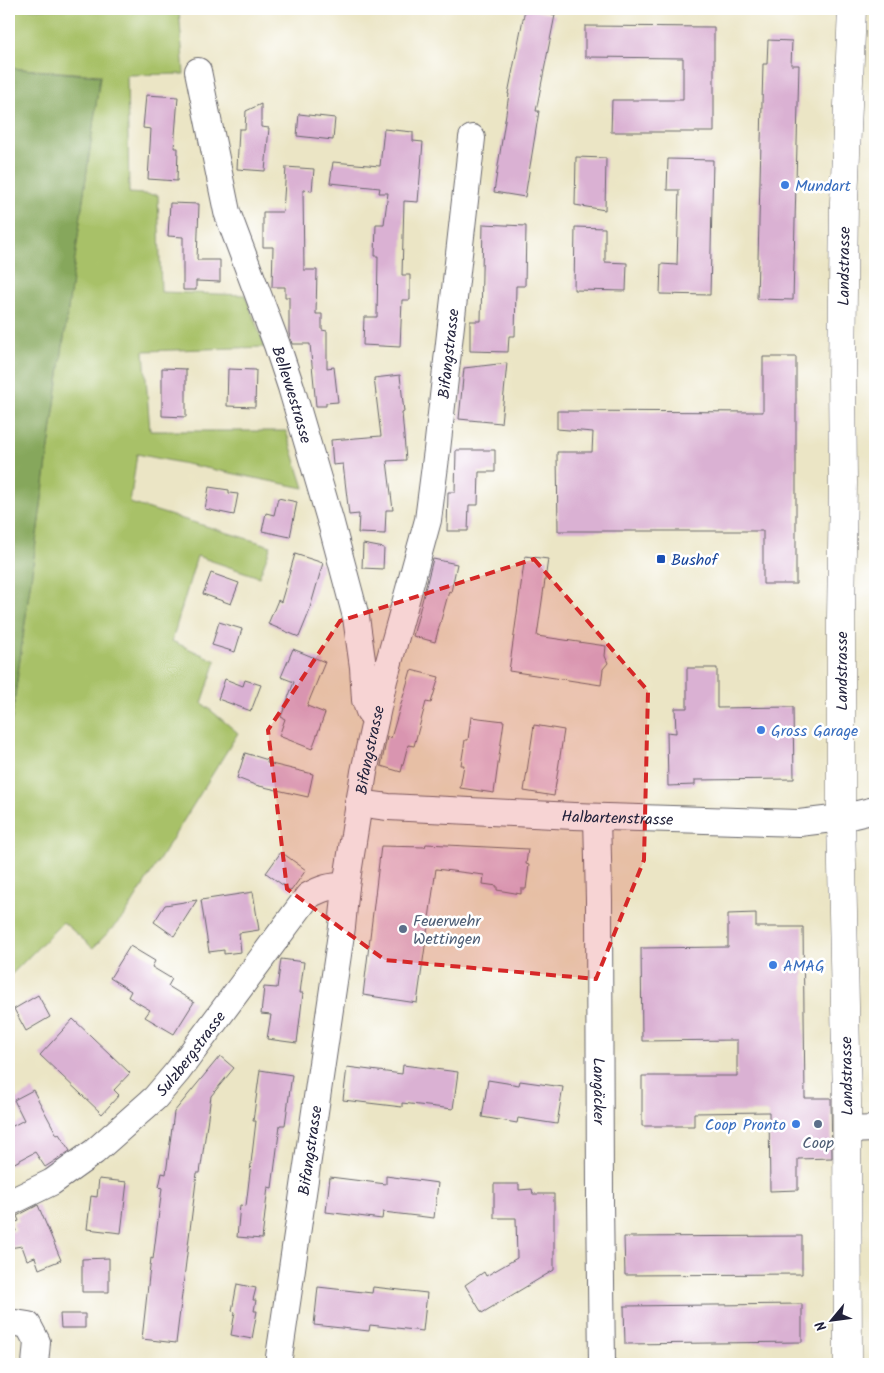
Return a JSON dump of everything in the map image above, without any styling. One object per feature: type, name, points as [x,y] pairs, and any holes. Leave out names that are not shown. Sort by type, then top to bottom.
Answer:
[{"type":"main road","name":"Landstrasse","points":[[848,1364],[841,619],[844,202],[852,9]]},
{"type":"street","name":"Bellevuestrasse","points":[[198,71],[227,212],[277,345],[331,523],[356,617],[363,667],[365,700],[375,720]]},
{"type":"street","name":"Bifangstrasse","points":[[278,1364],[358,803],[384,680],[428,520],[472,138]]},
{"type":"street","name":"Halbartenstrasse","points":[[358,803],[388,807],[597,817],[799,823],[842,818],[875,810]]},
{"type":"street","name":"Langäcker","points":[[597,817],[602,1364]]},
{"type":"street","name":"Sulzbergstrasse","points":[[9,1203],[52,1182],[94,1152],[156,1098],[308,896],[320,889],[346,886]]},
{"type":"street","points":[[847,1130],[875,1129]]},
{"type":"street","points":[[9,1322],[28,1325],[38,1342],[35,1364]]},
{"type":"highlighted area","points":[[534,559],[648,691],[644,860],[596,979],[385,960],[287,889],[268,730],[340,621]]},
{"type":"green space","points":[[9,9],[179,9],[184,74],[127,75],[129,193],[158,195],[161,292],[245,295],[265,347],[144,351],[150,431],[286,431],[304,488],[137,454],[130,503],[271,546],[259,577],[197,556],[172,641],[216,661],[202,703],[238,733],[125,915],[93,948],[63,922],[9,977],[9,739],[100,75],[9,68]]},
{"type":"green space","points":[[9,68],[100,76],[9,739]]},
{"type":"building","points":[[525,9],[555,15],[536,111],[539,111],[525,197],[494,192],[508,94]]},
{"type":"building","points":[[585,26],[714,27],[714,132],[611,132],[612,100],[683,100],[683,58],[585,57]]},
{"type":"building","points":[[768,40],[792,41],[791,65],[799,65],[793,300],[757,299],[763,64],[767,64]]},
{"type":"building","points":[[146,95],[178,97],[174,148],[178,148],[177,181],[148,179],[151,129],[143,128]]},
{"type":"building","points":[[261,104],[261,127],[269,128],[265,171],[237,169],[239,129],[245,129],[246,111]]},
{"type":"building","points":[[299,114],[335,118],[333,140],[297,136]]},
{"type":"building","points":[[384,129],[413,132],[413,141],[423,142],[418,202],[404,201],[402,275],[410,275],[410,300],[402,300],[400,347],[363,345],[364,317],[377,317],[378,256],[375,256],[376,224],[384,224],[388,193],[379,193],[380,188],[330,183],[333,162],[380,166]]},
{"type":"building","points":[[576,157],[606,158],[605,210],[575,205]]},
{"type":"building","points":[[668,159],[713,160],[710,295],[660,294],[661,264],[677,265],[679,190],[667,190]]},
{"type":"building","points":[[286,167],[314,169],[312,191],[303,190],[304,270],[317,270],[316,314],[322,314],[322,330],[327,331],[327,368],[334,367],[338,402],[326,403],[326,406],[316,406],[310,344],[292,344],[289,333],[289,297],[285,297],[285,287],[272,287],[273,247],[263,247],[263,212],[283,212]]},
{"type":"building","points":[[170,203],[199,204],[197,260],[220,260],[220,282],[196,281],[196,290],[183,290],[183,237],[168,236]]},
{"type":"building","points":[[483,224],[526,226],[525,286],[516,286],[515,336],[509,336],[508,352],[470,351],[470,321],[481,321]]},
{"type":"building","points":[[575,227],[605,228],[605,262],[627,263],[626,291],[574,290]]},
{"type":"building","points":[[763,357],[796,357],[796,584],[763,584],[763,531],[558,531],[557,452],[592,452],[593,432],[557,429],[557,411],[763,412]]},
{"type":"building","points":[[507,363],[501,423],[459,419],[464,368]]},
{"type":"building","points":[[162,368],[186,369],[186,417],[162,416]]},
{"type":"building","points":[[228,369],[256,370],[255,407],[227,406]]},
{"type":"building","points":[[400,375],[406,460],[387,461],[393,510],[386,510],[385,534],[358,533],[359,514],[349,515],[343,464],[333,465],[331,440],[381,436],[374,378]]},
{"type":"building","points":[[456,450],[495,450],[495,472],[479,472],[478,505],[469,505],[468,531],[447,531],[448,492],[455,492]]},
{"type":"building","points":[[209,487],[229,490],[229,493],[238,494],[234,515],[205,509]]},
{"type":"building","points":[[278,498],[297,502],[290,537],[262,531],[266,513],[274,515]]},
{"type":"building","points":[[363,544],[384,548],[383,569],[362,568]]},
{"type":"building","points":[[295,554],[323,563],[308,615],[299,637],[268,624],[278,600],[281,602]]},
{"type":"building","points":[[525,556],[548,559],[537,636],[606,646],[605,656],[608,663],[603,669],[601,685],[509,671]]},
{"type":"building","points":[[433,559],[457,564],[451,592],[449,591],[435,642],[413,636]]},
{"type":"building","points":[[211,573],[239,583],[231,604],[203,594]]},
{"type":"building","points":[[219,622],[242,629],[235,652],[212,645]]},
{"type":"building","points":[[293,649],[325,662],[307,706],[325,713],[312,749],[279,736],[285,719],[281,717],[294,682],[281,677]]},
{"type":"building","points":[[687,668],[717,668],[717,708],[793,707],[794,779],[695,780],[695,785],[668,786],[667,732],[676,733],[675,708],[687,708]]},
{"type":"building","points":[[411,670],[439,677],[431,703],[426,702],[414,746],[408,745],[401,772],[381,766],[387,737],[391,738]]},
{"type":"building","points":[[225,679],[243,686],[245,680],[261,685],[251,711],[218,699]]},
{"type":"building","points":[[471,717],[504,721],[494,793],[460,788],[464,765],[461,765],[465,740],[468,740]]},
{"type":"building","points":[[534,725],[564,730],[554,796],[524,791]]},
{"type":"building","points":[[245,753],[268,760],[267,763],[313,774],[308,797],[255,785],[237,778]]},
{"type":"building","points":[[426,844],[528,849],[526,864],[529,865],[526,889],[521,889],[521,894],[497,890],[497,886],[483,884],[484,875],[436,869],[417,1003],[363,995],[381,846],[425,847]]},
{"type":"building","points":[[281,852],[306,870],[291,891],[266,873]]},
{"type":"building","points":[[253,892],[259,930],[239,933],[241,952],[224,954],[224,950],[209,952],[201,900]]},
{"type":"building","points":[[197,900],[174,936],[154,922],[165,905]]},
{"type":"building","points":[[756,913],[756,927],[803,927],[805,1098],[831,1098],[832,1158],[798,1159],[798,1190],[770,1191],[769,1112],[694,1113],[694,1126],[642,1126],[642,1076],[737,1076],[737,1040],[642,1041],[641,948],[728,947],[728,914]]},
{"type":"building","points":[[130,946],[155,961],[152,967],[172,979],[168,986],[194,1002],[174,1034],[145,1017],[150,1010],[128,997],[131,991],[110,978]]},
{"type":"building","points":[[281,959],[304,962],[300,993],[303,993],[297,1043],[267,1039],[271,1015],[261,1014],[264,987],[277,988]]},
{"type":"building","points":[[38,995],[50,1017],[26,1031],[14,1009]]},
{"type":"building","points":[[73,1019],[130,1073],[114,1090],[119,1095],[102,1114],[40,1055]]},
{"type":"building","points":[[220,1056],[234,1068],[211,1096],[200,1173],[197,1173],[176,1343],[142,1339],[151,1258],[153,1259],[162,1188],[159,1187],[162,1173],[166,1174],[174,1112]]},
{"type":"building","points":[[403,1065],[458,1072],[453,1109],[402,1103],[402,1107],[343,1100],[347,1067],[402,1074]]},
{"type":"building","points":[[260,1070],[292,1075],[285,1125],[280,1125],[272,1188],[268,1187],[262,1239],[237,1237],[240,1205],[246,1206],[256,1121],[253,1121]]},
{"type":"building","points":[[488,1080],[519,1085],[520,1081],[563,1087],[557,1124],[518,1118],[517,1123],[482,1117]]},
{"type":"building","points":[[33,1090],[57,1135],[59,1134],[70,1151],[45,1167],[35,1152],[9,1166],[9,1128],[24,1120],[14,1100]]},
{"type":"building","points":[[386,1176],[438,1183],[434,1218],[383,1212],[382,1219],[326,1212],[330,1177],[386,1184]]},
{"type":"building","points":[[99,1179],[127,1182],[121,1233],[87,1229],[91,1196],[97,1197]]},
{"type":"building","points":[[494,1184],[519,1184],[519,1190],[532,1189],[533,1194],[554,1194],[554,1270],[482,1313],[465,1285],[484,1272],[486,1276],[517,1258],[516,1218],[494,1218]]},
{"type":"building","points":[[38,1205],[61,1260],[39,1269],[35,1257],[27,1260],[22,1246],[9,1248],[9,1232],[16,1231],[13,1223],[19,1221],[17,1216]]},
{"type":"building","points":[[802,1236],[802,1274],[625,1275],[624,1237]]},
{"type":"building","points":[[109,1258],[109,1292],[82,1292],[82,1259]]},
{"type":"building","points":[[237,1284],[256,1288],[253,1300],[256,1300],[254,1311],[257,1311],[252,1339],[231,1335],[235,1312],[232,1311]]},
{"type":"building","points":[[318,1287],[372,1293],[373,1287],[427,1293],[423,1331],[370,1325],[369,1331],[314,1325]]},
{"type":"building","points":[[802,1304],[802,1342],[625,1344],[624,1306]]},
{"type":"building","points":[[60,1314],[85,1314],[85,1328],[61,1328]]},
{"type":"place","name":"Mundart","points":[[785,185]]},
{"type":"place","name":"Bushof","points":[[661,559]]},
{"type":"place","name":"Gross Garage","points":[[761,730]]},
{"type":"place","name":"Feuerwehr Wettingen","points":[[403,929]]},
{"type":"place","name":"AMAG","points":[[773,965]]},
{"type":"place","name":"Coop Pronto","points":[[796,1124]]},
{"type":"place","name":"Coop","points":[[818,1124]]}]
